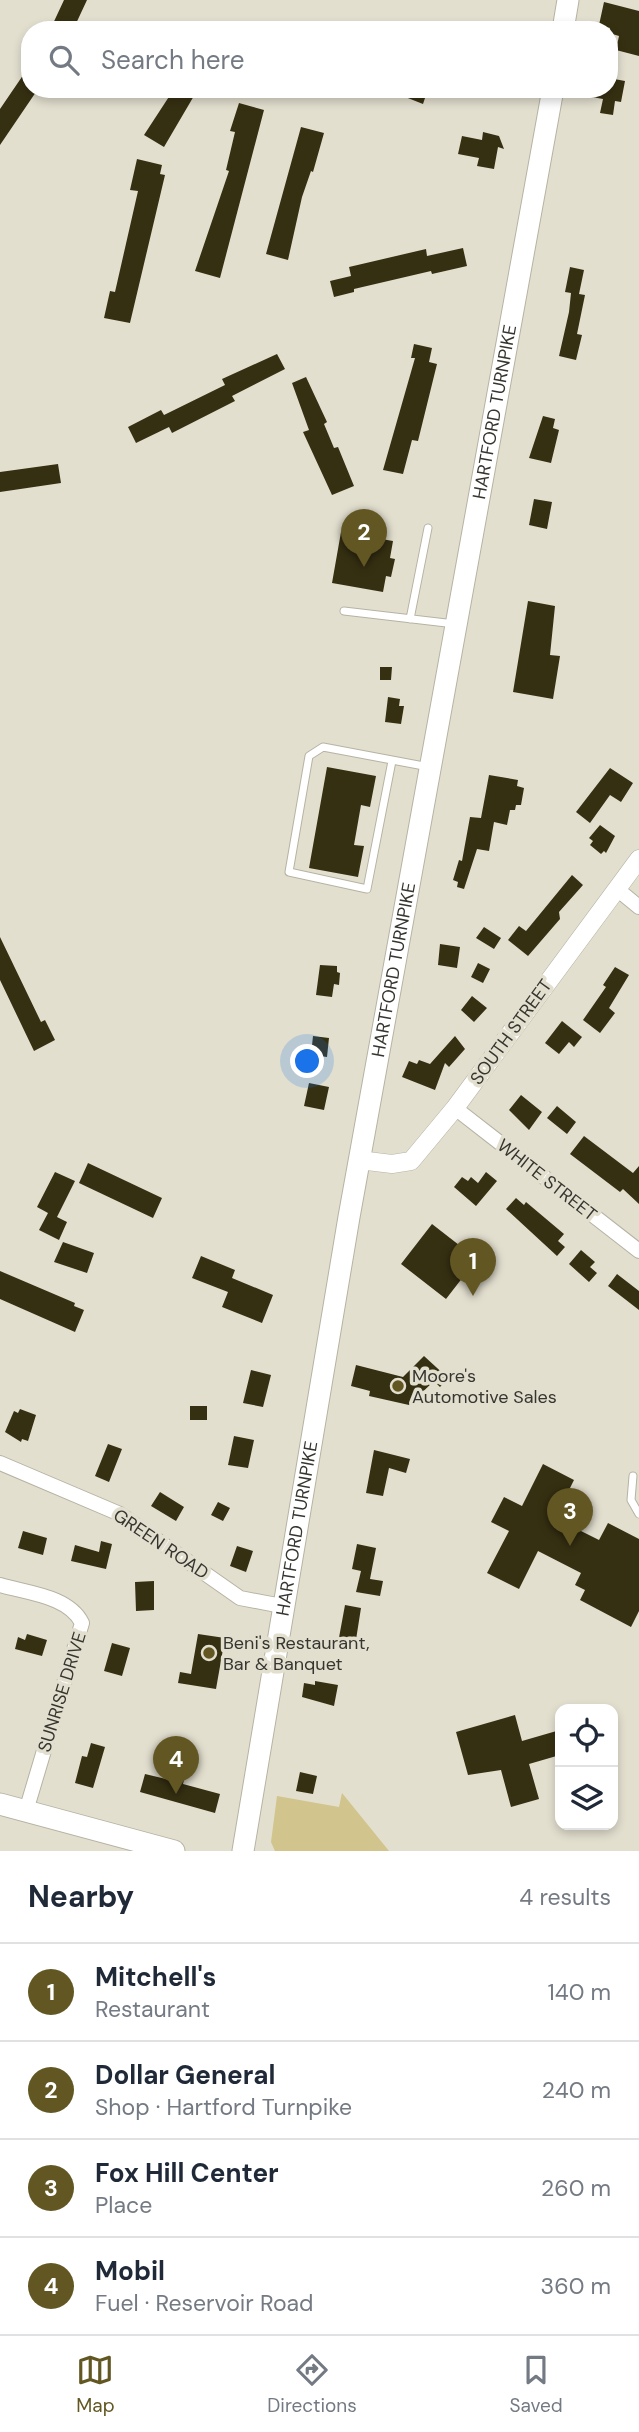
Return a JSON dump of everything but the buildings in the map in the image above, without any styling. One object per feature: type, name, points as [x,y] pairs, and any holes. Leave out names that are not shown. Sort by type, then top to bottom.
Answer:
[{"type":"main road","points":[[564,21],[568,0]]},
{"type":"main road","name":"HARTFORD TURNPIKE","points":[[243,1851],[359,1160],[551,98]]},
{"type":"main road","points":[[0,1804],[174,1851]]},
{"type":"street","name":"SOUTH STREET","points":[[359,1160],[391,1164],[411,1161],[455,1108],[639,859]]},
{"type":"street","points":[[617,889],[639,906]]},
{"type":"street","name":"WHITE STREET","points":[[455,1108],[639,1251]]},
{"type":"street","name":"GREEN ROAD","points":[[0,1463],[120,1514],[240,1598],[282,1606]]},
{"type":"street","name":"SUNRISE DRIVE","points":[[0,1585],[64,1603],[77,1612],[82,1623],[26,1811]]},
{"type":"lane","points":[[410,619],[428,528]]},
{"type":"lane","points":[[344,611],[456,624]]},
{"type":"lane","points":[[391,761],[367,889],[289,872],[309,756],[323,747],[430,767]]},
{"type":"lane","points":[[633,1476],[631,1500],[639,1514]]},
{"type":"shaded area","points":[[342,1793],[389,1851],[275,1851],[271,1842],[277,1796],[339,1807]]},
{"type":"place","name":"Dollar General","points":[[364,567]]},
{"type":"place","name":"Mitchell's","points":[[473,1296]]},
{"type":"place","name":"Moore's Automotive Sales","points":[[398,1386]]},
{"type":"place","name":"Fox Hill Center","points":[[570,1546]]},
{"type":"place","name":"Beni's Restaurant, Bar & Banquet","points":[[209,1653]]},
{"type":"place","name":"Mobil","points":[[176,1794]]}]
